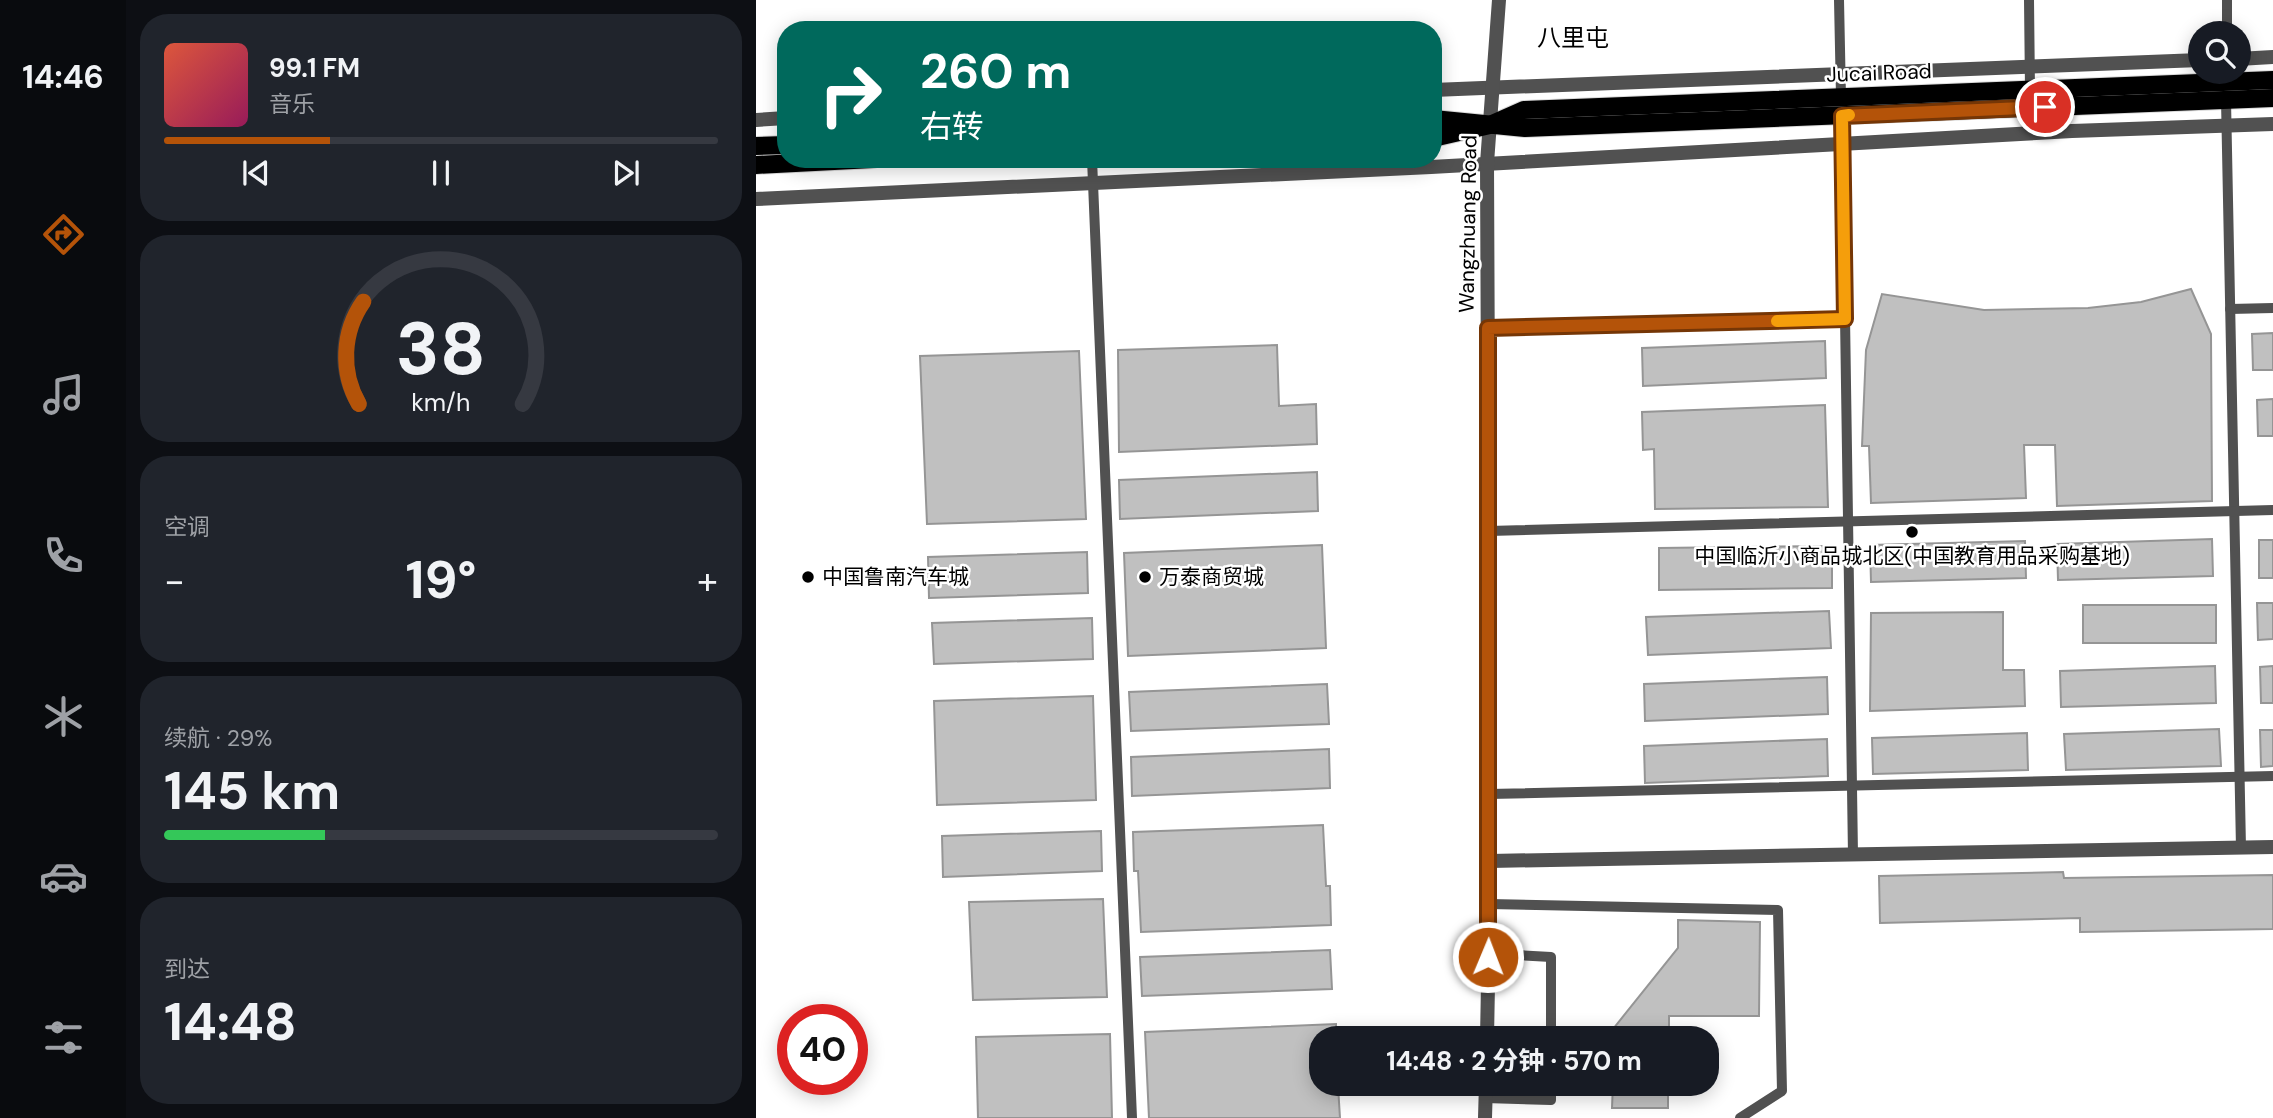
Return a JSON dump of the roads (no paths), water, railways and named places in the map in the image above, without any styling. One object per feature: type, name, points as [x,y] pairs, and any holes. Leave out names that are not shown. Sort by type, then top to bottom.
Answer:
[{"type":"main road","name":"Jucai Road","points":[[2251,79],[2273,80]]},
{"type":"main road","name":"Jucai Road","points":[[1442,136],[1490,125],[1524,110],[2030,90],[2188,80]]},
{"type":"main road","name":"Jucai Road","points":[[1442,120],[1525,128],[2273,98]]},
{"type":"main road","points":[[756,146],[777,145]]},
{"type":"main road","points":[[756,165],[777,164]]},
{"type":"street","name":"Wangzhuang Road","points":[[1486,1026],[1490,861],[1487,163],[1499,0]]},
{"type":"street","points":[[2251,58],[2273,57]]},
{"type":"street","points":[[1442,90],[2188,61]]},
{"type":"street","points":[[756,120],[777,119]]},
{"type":"street","points":[[1442,165],[1842,143],[2273,124]]},
{"type":"street","points":[[756,199],[1383,168]]},
{"type":"street","points":[[1490,861],[2273,847]]},
{"type":"street","points":[[1485,1098],[1485,1118]]},
{"type":"lane","points":[[1839,0],[1842,97]]},
{"type":"lane","points":[[2029,0],[2030,90]]},
{"type":"lane","points":[[2227,0],[2227,21]]},
{"type":"lane","points":[[2226,100],[2241,848]]},
{"type":"lane","points":[[1842,116],[1853,855]]},
{"type":"lane","points":[[1093,168],[1132,1118]]},
{"type":"lane","points":[[2230,309],[2273,308]]},
{"type":"lane","points":[[1488,328],[1845,319]]},
{"type":"lane","points":[[1489,531],[2273,510]]},
{"type":"lane","points":[[1489,794],[2273,776]]},
{"type":"lane","points":[[1489,904],[1778,910],[1782,1091],[1740,1118]]},
{"type":"lane","points":[[1488,957],[1551,957],[1551,1026]]},
{"type":"lane","points":[[1485,1098],[1552,1100],[1552,1096]]},
{"type":"place","name":"中国临沂小商品城北区(中国教育用品采购基地)","points":[[1912,532]]},
{"type":"place","name":"中国鲁南汽车城","points":[[808,577]]},
{"type":"place","name":"万泰商贸城","points":[[1145,577]]},
{"type":"district","name":"八里屯","points":[[1573,37]]}]
